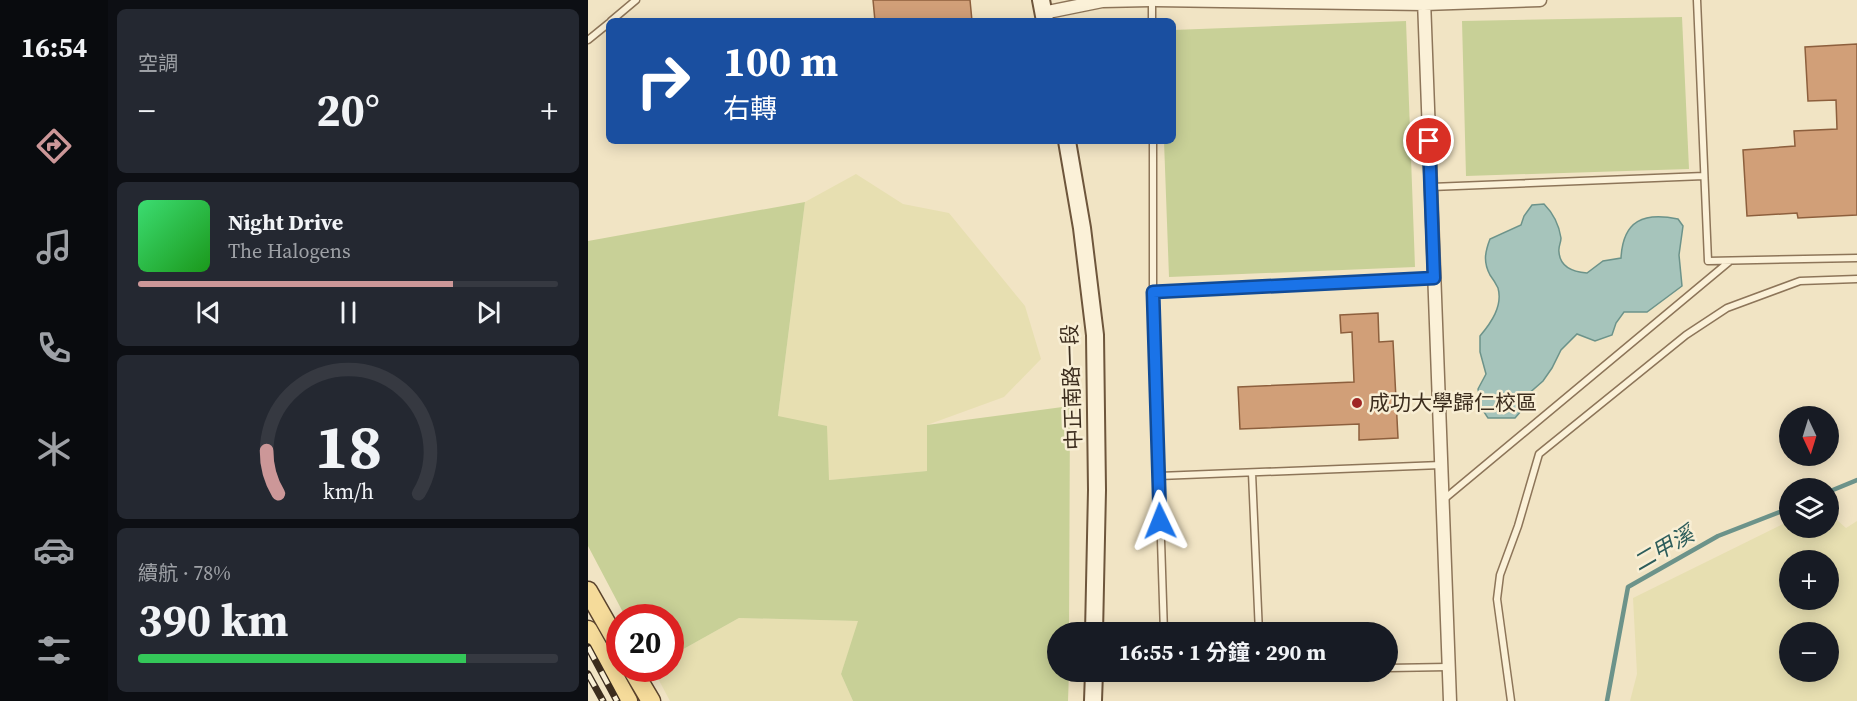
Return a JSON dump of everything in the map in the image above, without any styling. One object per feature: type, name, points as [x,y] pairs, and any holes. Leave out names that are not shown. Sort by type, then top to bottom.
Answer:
[{"type":"main road","points":[[588,591],[606,622]]},
{"type":"main road","points":[[588,630],[628,701]]},
{"type":"main road","points":[[640,682],[651,701]]},
{"type":"street","points":[[1043,11],[1102,2],[1153,0],[1424,2],[1540,0]]},
{"type":"street","points":[[1424,2],[1450,701]]},
{"type":"street","name":"中正南路一段","points":[[1068,144],[1082,228],[1095,335],[1097,490],[1094,622]]},
{"type":"street","points":[[1093,701],[1094,682]]},
{"type":"lane","points":[[615,18],[636,0]]},
{"type":"lane","points":[[1152,18],[1153,0]]},
{"type":"lane","points":[[1697,0],[1708,261],[1857,258]]},
{"type":"lane","points":[[588,40],[606,25]]},
{"type":"lane","points":[[1153,144],[1153,292],[1164,622]]},
{"type":"lane","points":[[1431,187],[1704,176]]},
{"type":"lane","points":[[1443,501],[1730,261]]},
{"type":"lane","points":[[1153,292],[1434,278]]},
{"type":"lane","points":[[1511,701],[1497,599],[1500,575],[1518,526],[1539,454],[1686,334],[1727,308],[1800,281],[1857,279]]},
{"type":"lane","points":[[1159,476],[1441,465]]},
{"type":"lane","points":[[1252,473],[1259,622]]},
{"type":"lane","points":[[1398,668],[1449,667]]},
{"type":"shaded area","points":[[856,174],[903,204],[949,213],[1025,306],[1041,359],[1004,397],[927,425],[927,471],[829,480],[778,416],[805,202]]},
{"type":"shaded area","points":[[1857,521],[1857,701],[1630,701],[1637,674],[1633,598],[1779,526],[1779,538],[1839,538],[1839,522],[1846,528]]},
{"type":"shaded area","points":[[739,618],[859,621],[841,674],[853,701],[670,701],[660,682],[684,682],[684,649]]},
{"type":"green space","points":[[1682,17],[1689,169],[1466,176],[1462,21]]},
{"type":"green space","points":[[1406,21],[1415,267],[1169,277],[1164,144],[1176,144],[1176,30]]},
{"type":"green space","points":[[805,202],[778,416],[827,426],[829,480],[927,471],[927,425],[1070,406],[1069,622],[1047,622],[1047,682],[1069,682],[1068,701],[853,701],[841,674],[858,621],[739,618],[684,649],[684,604],[619,604],[588,546],[588,241]]},
{"type":"water","points":[[1544,204],[1553,215],[1559,228],[1561,238],[1559,250],[1562,262],[1573,270],[1587,273],[1603,261],[1621,258],[1626,235],[1638,222],[1655,217],[1678,219],[1683,226],[1679,255],[1682,286],[1647,312],[1624,312],[1616,323],[1612,335],[1595,341],[1577,334],[1561,350],[1543,381],[1526,396],[1522,410],[1515,418],[1488,418],[1482,409],[1478,389],[1486,374],[1480,352],[1480,336],[1495,314],[1499,295],[1498,288],[1486,266],[1487,248],[1490,239],[1521,225],[1532,205]]},
{"type":"building","points":[[873,0],[970,0],[972,18],[875,18]]},
{"type":"building","points":[[1857,44],[1857,215],[1798,218],[1797,213],[1747,216],[1743,150],[1795,146],[1794,131],[1837,129],[1836,100],[1808,101],[1805,47]]},
{"type":"building","points":[[1378,313],[1379,342],[1393,341],[1398,438],[1359,440],[1359,424],[1240,429],[1238,387],[1354,382],[1352,332],[1341,333],[1340,315]]},
{"type":"waterway","name":"二甲溪","points":[[1839,487],[1857,480]]},
{"type":"waterway","name":"二甲溪","points":[[1607,701],[1628,587],[1718,536],[1779,512]]},
{"type":"railway","points":[[588,647],[617,701]]},
{"type":"railway","points":[[588,674],[603,701]]},
{"type":"place","name":"成功大學歸仁校區","points":[[1357,403]]},
{"type":"route","points":[[1160,521],[1153,292],[1434,278],[1429,141]]}]
